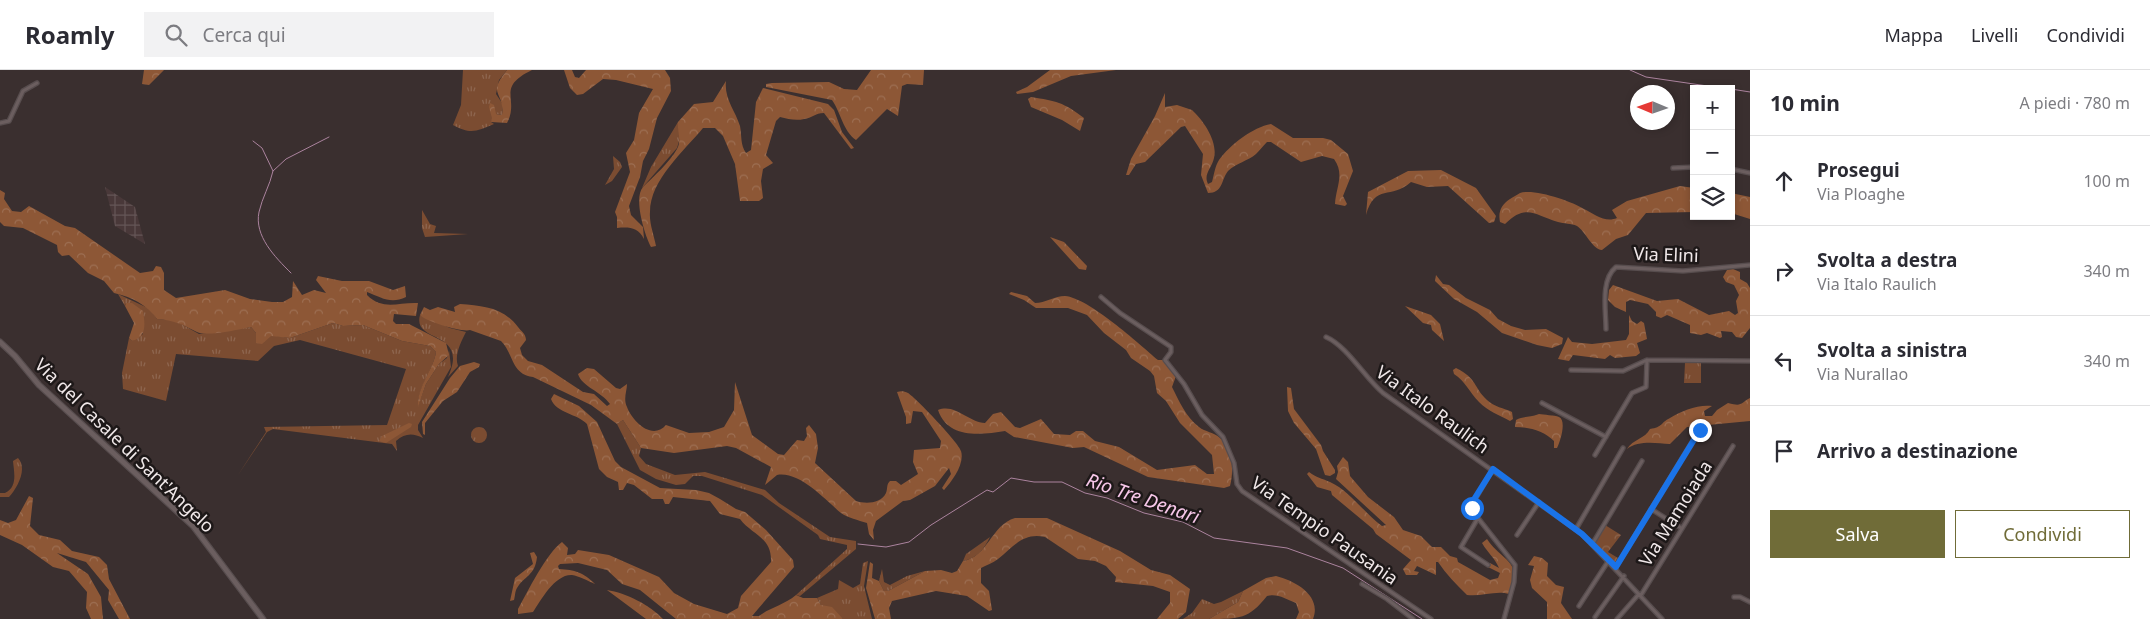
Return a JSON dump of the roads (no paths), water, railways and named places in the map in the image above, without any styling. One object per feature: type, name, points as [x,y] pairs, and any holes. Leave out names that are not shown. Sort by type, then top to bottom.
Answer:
[{"type":"main road","name":"Via del Casale di Sant'Angelo","points":[[0,342],[15,356],[39,385],[193,526],[263,619]]},
{"type":"street","points":[[0,123],[8,121],[23,90],[37,83]]},
{"type":"street","points":[[1673,168],[1690,168]]},
{"type":"street","points":[[1735,170],[1750,173]]},
{"type":"street","name":"Via Elini","points":[[1606,330],[1606,285],[1610,274],[1616,267],[1685,271],[1750,265]]},
{"type":"street","name":"Via Tempio Pausania","points":[[1101,297],[1120,313],[1171,347],[1171,352],[1166,360],[1167,363],[1179,376],[1202,415],[1223,437],[1234,463],[1237,484],[1242,491],[1431,619]]},
{"type":"street","name":"Via Italo Raulich","points":[[1326,337],[1335,341],[1370,383],[1539,502],[1593,543],[1662,619]]},
{"type":"street","points":[[1572,370],[1624,370],[1647,360],[1750,361]]},
{"type":"street","points":[[1596,455],[1633,392],[1646,387],[1647,360]]},
{"type":"street","points":[[1542,403],[1606,437]]},
{"type":"street","points":[[1616,567],[1700,430],[1705,427]]},
{"type":"street","name":"Via Mamoiada","points":[[1617,619],[1640,594],[1733,446]]},
{"type":"street","points":[[1576,529],[1623,448]]},
{"type":"street","points":[[1593,543],[1642,461]]},
{"type":"street","points":[[1493,469],[1472,502],[1471,507],[1516,565],[1514,582],[1504,619]]},
{"type":"street","points":[[1517,535],[1539,502]]},
{"type":"street","points":[[1651,509],[1681,528]]},
{"type":"street","points":[[1478,518],[1460,548],[1488,565]]},
{"type":"street","points":[[1579,606],[1609,560]]},
{"type":"street","points":[[1595,617],[1624,576]]},
{"type":"street","points":[[1362,584],[1387,599],[1413,619]]},
{"type":"street","points":[[1734,597],[1740,597],[1750,602]]},
{"type":"waterway","points":[[1630,70],[1646,77],[1701,85]]},
{"type":"waterway","points":[[1735,90],[1750,92]]},
{"type":"waterway","points":[[273,171],[286,159],[329,137]]},
{"type":"waterway","points":[[253,141],[262,148],[273,171],[259,212],[258,221],[260,229],[267,246],[291,273]]},
{"type":"waterway","name":"Rio Tre Denari","points":[[858,544],[886,547],[909,542],[931,525],[987,490],[993,492],[1011,478],[1034,482],[1062,482],[1085,493],[1107,498],[1144,513],[1183,522],[1214,538],[1287,548],[1343,568],[1422,619]]}]
